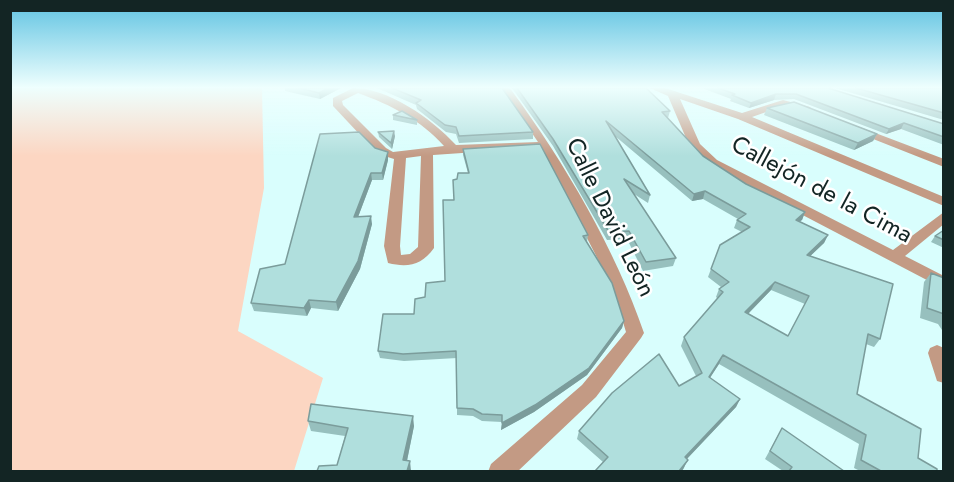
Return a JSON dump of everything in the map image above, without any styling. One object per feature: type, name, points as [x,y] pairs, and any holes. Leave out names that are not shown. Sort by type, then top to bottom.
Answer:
[{"type":"street","points":[[342,110],[382,151],[400,158],[453,149],[545,144]]},
{"type":"street","points":[[409,110],[441,135],[453,149]]},
{"type":"street","name":"Calle David León","points":[[498,471],[585,398],[615,365],[635,333],[621,289],[545,144],[521,110]]},
{"type":"street","name":"Callejón de la Cima","points":[[680,110],[695,145],[713,163],[944,283]]},
{"type":"street","points":[[721,110],[742,117],[944,202]]},
{"type":"street","points":[[742,117],[761,110]]},
{"type":"street","points":[[809,110],[814,112]]},
{"type":"street","points":[[847,125],[944,163]]},
{"type":"street","points":[[400,158],[392,246],[394,259],[405,262],[418,258],[426,248],[427,153]]},
{"type":"street","points":[[894,257],[944,216]]},
{"type":"street","points":[[937,353],[944,375]]},
{"type":"shaded area","points":[[10,110],[262,110],[264,188],[238,331],[323,378],[294,471],[11,471]]},
{"type":"building","points":[[426,110],[518,110],[533,132],[459,136],[456,127],[445,125]]},
{"type":"building","points":[[533,110],[669,110],[662,112],[703,156],[746,184],[805,212],[796,220],[828,235],[807,255],[893,284],[880,339],[868,334],[857,394],[921,429],[918,458],[937,471],[881,471],[861,460],[866,435],[723,355],[709,377],[740,399],[685,457],[688,460],[679,471],[595,471],[608,457],[579,431],[612,393],[659,354],[679,386],[702,373],[684,337],[723,292],[719,289],[729,282],[711,269],[720,245],[750,227],[737,220],[746,214],[705,191],[694,194],[606,121],[650,195],[624,179],[676,258],[646,262],[629,231],[609,232],[553,139]],"holes":[[[775,282],[809,296],[788,336],[745,312]]]},
{"type":"building","points":[[773,110],[816,110],[877,134],[858,143]]},
{"type":"building","points":[[840,110],[900,110],[944,124],[944,137],[904,123],[889,129]]},
{"type":"building","points":[[402,111],[417,120],[393,115]]},
{"type":"building","points":[[394,131],[391,143],[378,132]]},
{"type":"building","points":[[359,132],[375,148],[388,152],[382,173],[371,173],[354,217],[371,216],[358,261],[336,302],[309,300],[304,308],[251,303],[260,269],[285,264],[320,134]]},
{"type":"building","points":[[540,144],[588,235],[583,236],[612,283],[624,321],[589,368],[535,405],[502,423],[502,415],[482,414],[473,409],[457,408],[456,351],[403,354],[378,351],[383,314],[414,314],[415,299],[425,297],[426,283],[445,281],[443,200],[454,200],[453,180],[457,179],[458,173],[469,173],[463,149]]},
{"type":"building","points":[[944,230],[944,240],[935,236]]},
{"type":"building","points":[[931,273],[944,278],[944,314],[927,308]]},
{"type":"building","points":[[311,404],[413,416],[403,460],[410,461],[407,471],[317,471],[319,466],[337,465],[348,428],[308,421]]},
{"type":"building","points":[[782,428],[844,471],[789,471],[792,467],[770,451]]}]
